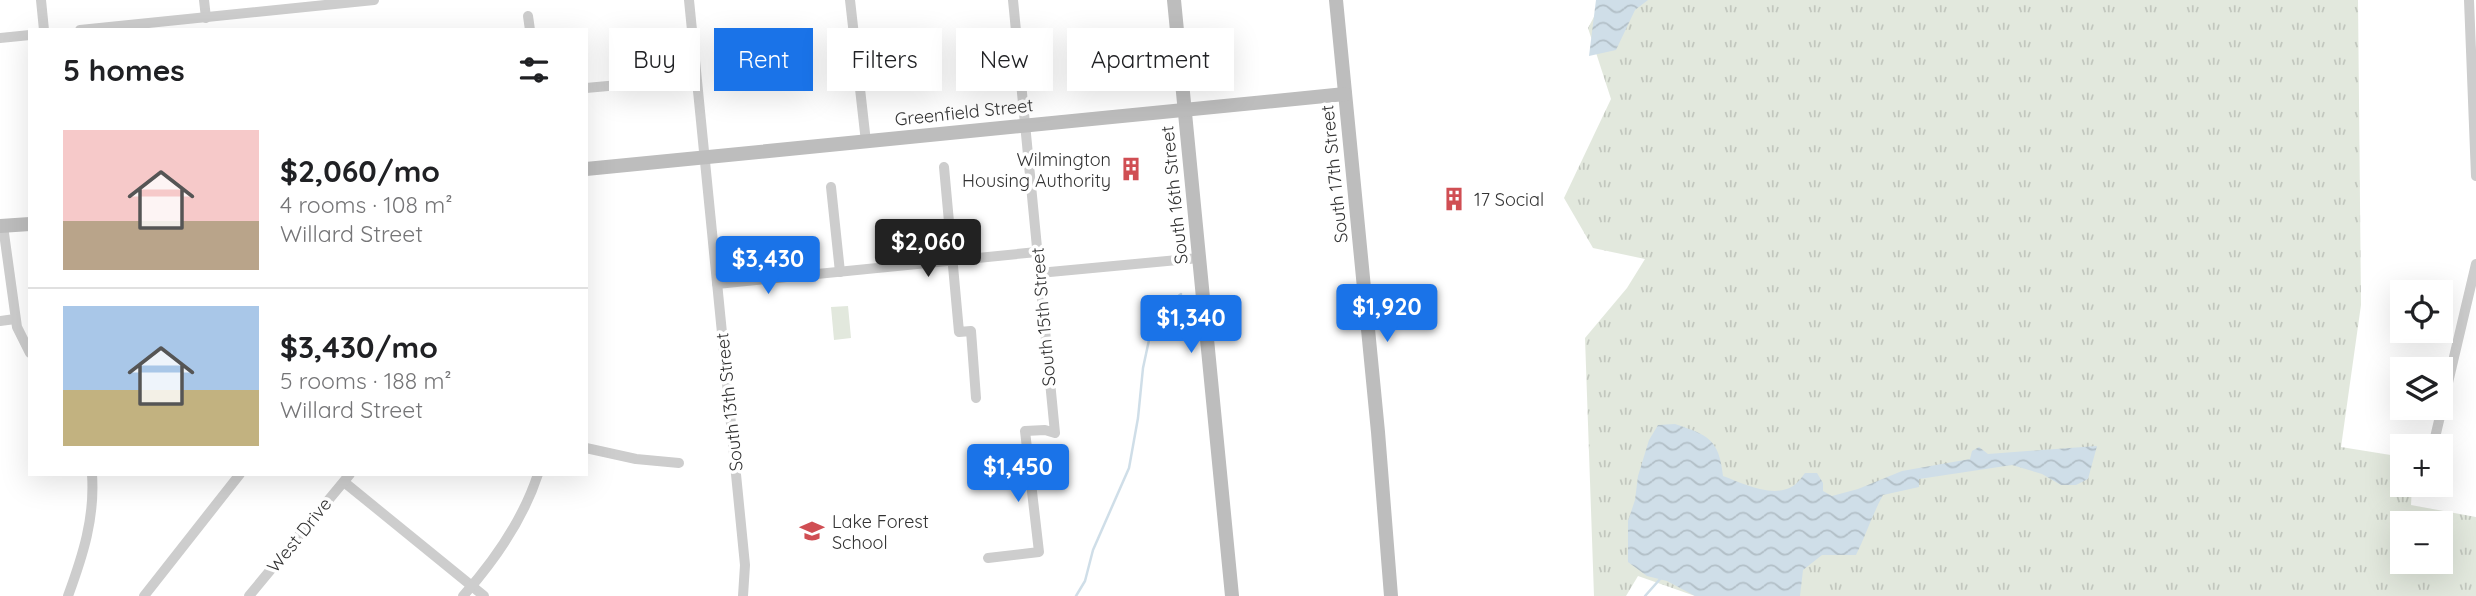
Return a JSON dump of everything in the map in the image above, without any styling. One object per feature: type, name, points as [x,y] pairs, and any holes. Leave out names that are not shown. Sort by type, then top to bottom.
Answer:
[{"type":"main road","name":"South 16th Street","points":[[1174,0],[1232,596]]},
{"type":"main road","name":"South 17th Street","points":[[1336,0],[1391,596]]},
{"type":"main road","name":"Greenfield Street","points":[[588,169],[1345,94]]},
{"type":"main road","points":[[1,226],[28,223]]},
{"type":"street","points":[[41,0],[44,28]]},
{"type":"street","points":[[204,0],[206,18]]},
{"type":"street","points":[[101,28],[374,0]]},
{"type":"street","name":"South 13th Street","points":[[689,0],[745,565],[743,596]]},
{"type":"street","points":[[850,0],[866,142]]},
{"type":"street","name":"South 15th Street","points":[[988,558],[1039,552],[1026,431],[1045,430],[1055,433],[1013,0]]},
{"type":"street","points":[[2469,0],[2476,176]]},
{"type":"street","points":[[528,16],[530,28]]},
{"type":"street","points":[[0,38],[28,35]]},
{"type":"street","points":[[588,88],[609,86]]},
{"type":"street","points":[[944,167],[959,332],[971,331],[976,398]]},
{"type":"street","points":[[831,187],[840,272]]},
{"type":"street","points":[[1,226],[15,320],[28,350]]},
{"type":"street","points":[[717,284],[1037,252]]},
{"type":"street","points":[[1039,273],[1199,258]]},
{"type":"street","points":[[2436,434],[2476,264]]},
{"type":"street","points":[[0,321],[15,320]]},
{"type":"street","points":[[588,448],[636,459],[680,463]]},
{"type":"street","points":[[68,596],[84,553],[91,524],[92,476]]},
{"type":"street","points":[[144,596],[238,476]]},
{"type":"street","points":[[463,596],[505,542],[537,476]]},
{"type":"street","points":[[347,478],[484,596]]},
{"type":"street","name":"West Drive","points":[[249,596],[347,478]]},
{"type":"green space","points":[[1603,0],[2358,0],[2361,305],[2341,447],[2390,455],[2390,497],[2411,497],[2411,505],[2444,511],[2390,511],[2390,574],[2453,574],[2453,513],[2476,517],[2476,596],[1695,596],[1638,576],[1626,596],[1594,596],[1585,338],[1627,288],[1645,259],[1593,248],[1564,198],[1611,99],[1588,28]]},
{"type":"green space","points":[[848,306],[851,338],[834,340],[831,307]]},
{"type":"water","points":[[1596,0],[1648,0],[1635,10],[1616,50],[1589,56]]},
{"type":"water","points":[[1675,424],[1710,440],[1718,454],[1723,476],[1758,489],[1776,491],[1793,486],[1805,473],[1817,473],[1823,483],[1823,491],[1832,496],[1858,489],[1902,471],[1970,459],[1972,451],[1979,447],[1988,454],[2097,446],[2088,479],[2076,485],[2061,485],[2042,474],[2012,465],[1919,479],[1919,487],[1883,495],[1856,555],[1822,555],[1803,570],[1800,596],[1695,596],[1667,581],[1647,576],[1628,562],[1628,521],[1649,440],[1658,425]]},
{"type":"waterway","points":[[1076,596],[1085,581],[1093,550],[1129,468],[1143,368],[1152,326],[1163,308],[1181,294]]},
{"type":"waterway","points":[[1645,596],[1661,578]]},
{"type":"place","name":"Wilmington Housing Authority","points":[[1131,169]]},
{"type":"place","name":"17 Social","points":[[1454,199]]},
{"type":"place","name":"Lake Forest School","points":[[812,531]]}]
